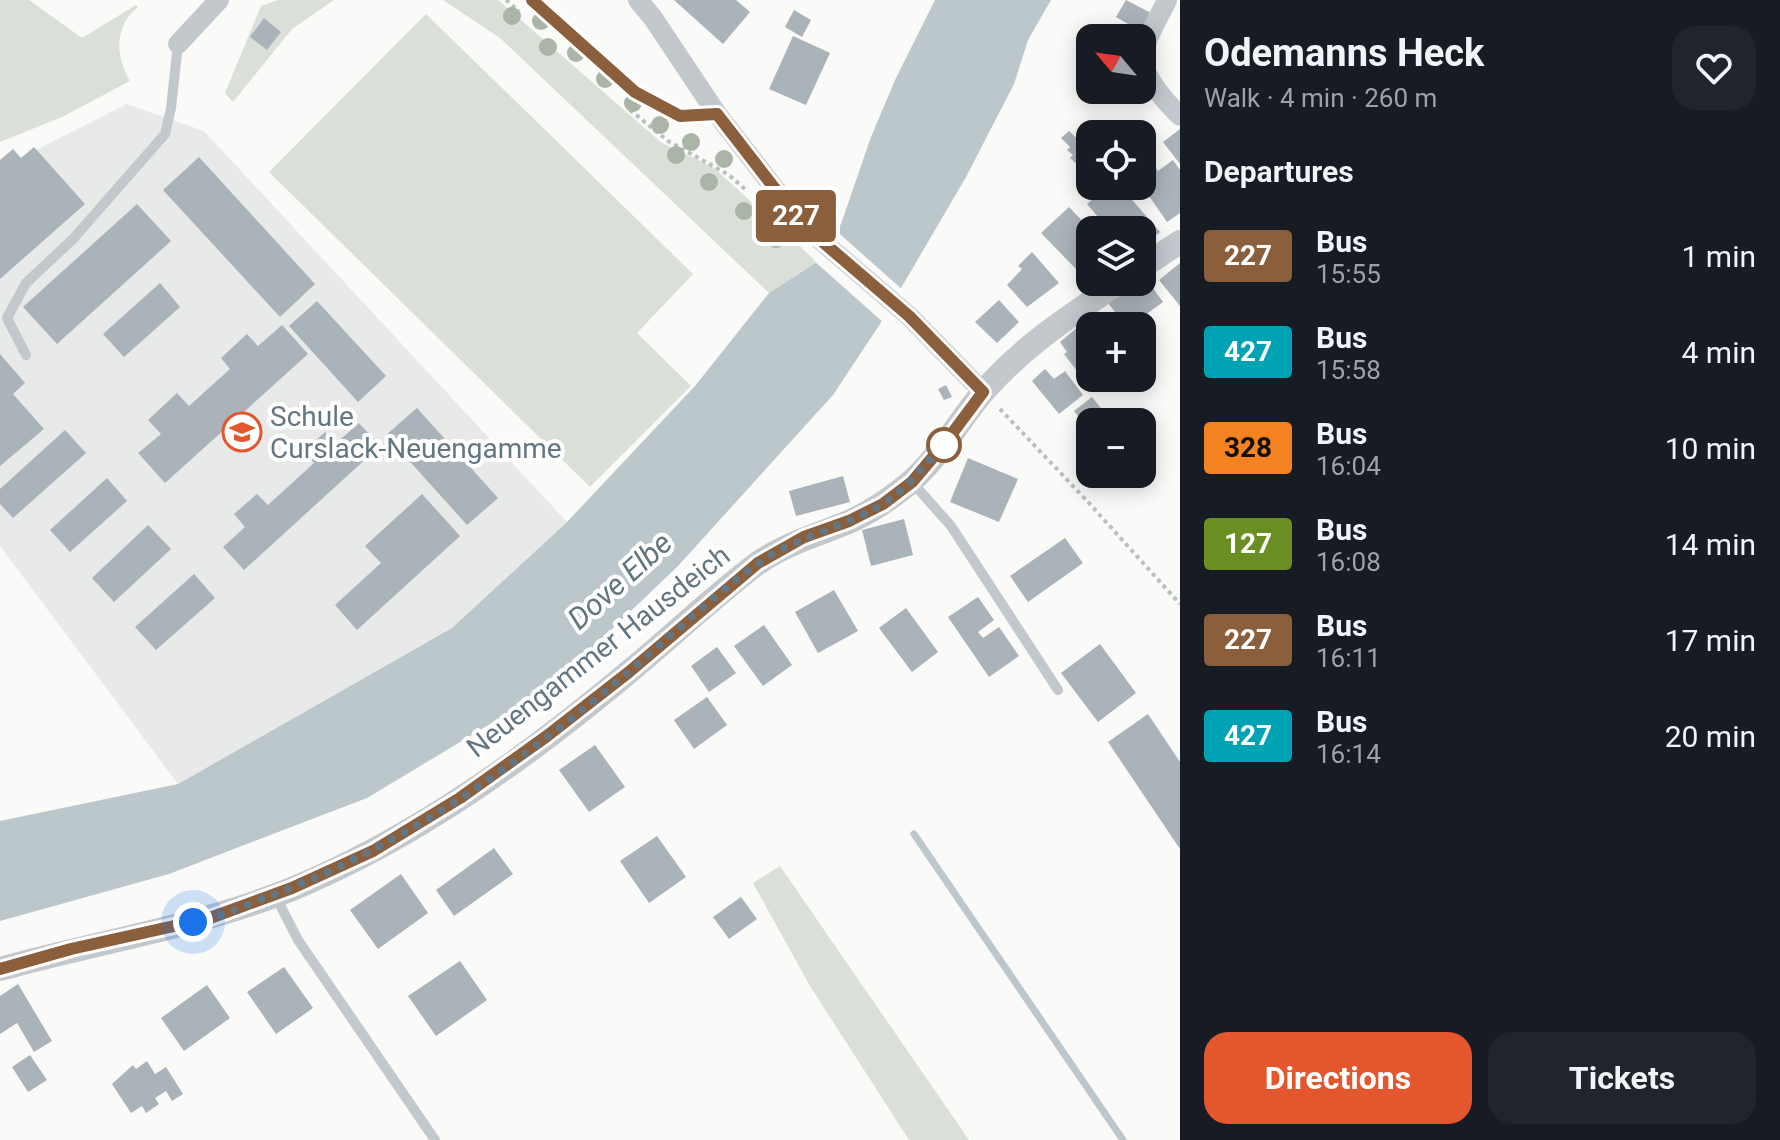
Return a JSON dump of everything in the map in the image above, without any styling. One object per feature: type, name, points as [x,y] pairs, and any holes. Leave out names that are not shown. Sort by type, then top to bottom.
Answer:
[{"type":"street","points":[[178,44],[219,0]]},
{"type":"street","points":[[638,0],[717,114],[803,225],[909,316],[983,392]]},
{"type":"street","points":[[1156,25],[1167,0]]},
{"type":"street","points":[[1156,89],[1180,116]]},
{"type":"street","points":[[1156,258],[1180,242]]},
{"type":"street","name":"Neuengammer Hausdeich","points":[[0,969],[71,949],[210,918],[275,895],[373,851],[460,798],[617,681],[758,563],[804,537],[849,521],[883,504],[912,482],[983,392],[1023,351],[1052,327],[1099,296]]},
{"type":"lane","points":[[532,0],[635,92],[680,116],[717,114]]},
{"type":"lane","points":[[26,355],[7,318],[26,283],[73,239],[165,134],[178,44]]},
{"type":"lane","points":[[912,482],[951,526],[1058,690]]},
{"type":"lane","points":[[275,895],[298,940],[435,1140]]},
{"type":"path","points":[[983,392],[1180,604]]},
{"type":"shaded area","points":[[0,0],[29,0],[82,38],[136,5],[138,7],[125,23],[119,42],[122,62],[130,81],[62,117],[0,142]]},
{"type":"shaded area","points":[[278,0],[334,0],[292,29],[233,102],[225,93],[261,6]]},
{"type":"shaded area","points":[[443,0],[498,0],[662,143],[713,167],[817,262],[769,293],[500,38]]},
{"type":"shaded area","points":[[426,14],[693,274],[637,333],[691,386],[590,487],[269,172]]},
{"type":"shaded area","name":"Schule Curslack-Neuengamme","points":[[127,104],[204,131],[567,522],[452,628],[178,784],[0,546],[0,168]]},
{"type":"shaded area","points":[[780,866],[969,1140],[909,1140],[810,986],[753,883]]},
{"type":"water","name":"Dove Elbe","points":[[935,0],[1051,0],[1028,40],[1014,84],[966,177],[880,324],[833,395],[678,566],[550,688],[367,798],[169,874],[0,921],[0,821],[178,784],[452,628],[567,522],[695,386],[769,293],[817,262],[841,224],[871,137]]},
{"type":"pier","points":[[833,228],[904,291],[885,324],[813,260]]},
{"type":"building","points":[[674,0],[736,0],[750,12],[723,44]]},
{"type":"building","points":[[1126,0],[1153,14],[1147,24],[1128,24],[1116,17]]},
{"type":"building","points":[[794,10],[811,20],[802,37],[785,27]]},
{"type":"building","points":[[264,18],[281,32],[267,50],[250,37]]},
{"type":"building","points":[[793,36],[830,53],[806,105],[769,89]]},
{"type":"building","points":[[1180,129],[1180,164],[1163,142]]},
{"type":"building","points":[[1069,131],[1076,138],[1076,163],[1067,150],[1070,147],[1061,138]]},
{"type":"building","points":[[34,147],[85,204],[0,279],[0,160],[13,149],[21,158]]},
{"type":"building","points":[[199,157],[315,284],[280,317],[163,190]]},
{"type":"building","points":[[1173,160],[1180,170],[1180,213],[1167,222],[1152,200],[1156,200],[1156,168],[1158,171]]},
{"type":"building","points":[[1092,200],[1132,200],[1146,216],[1097,216],[1087,204]]},
{"type":"building","points":[[137,204],[171,241],[57,344],[23,307]]},
{"type":"building","points":[[1069,207],[1078,216],[1076,269],[1041,233]]},
{"type":"building","points":[[1032,252],[1059,283],[1027,307],[1007,285],[1022,269],[1018,266]]},
{"type":"building","points":[[1180,263],[1180,306],[1159,280]]},
{"type":"building","points":[[160,283],[180,307],[124,357],[103,334]]},
{"type":"building","points":[[1156,292],[1163,302],[1149,312],[1115,312],[1108,303],[1117,296],[1156,296]]},
{"type":"building","points":[[999,300],[1019,322],[997,343],[975,322]]},
{"type":"building","points":[[317,301],[386,376],[358,402],[289,326]]},
{"type":"building","points":[[282,325],[308,354],[165,483],[138,453],[161,434],[148,420],[177,393],[189,406],[230,369],[221,358],[247,334],[258,346]]},
{"type":"building","points":[[1076,328],[1076,370],[1064,354],[1067,352],[1060,342]]},
{"type":"building","points":[[0,354],[25,383],[13,394],[44,429],[0,466]]},
{"type":"building","points":[[1045,369],[1054,379],[1065,371],[1076,386],[1076,392],[1083,395],[1059,414],[1032,381]]},
{"type":"building","points":[[946,385],[952,397],[944,400],[938,389]]},
{"type":"building","points":[[1092,397],[1101,408],[1078,408]]},
{"type":"building","points":[[417,408],[498,498],[467,525],[386,435]]},
{"type":"building","points":[[359,423],[380,446],[244,570],[223,547],[245,527],[234,514],[257,494],[268,505],[314,463],[303,452],[325,432],[335,444]]},
{"type":"building","points":[[65,430],[86,453],[13,518],[0,504],[0,489]]},
{"type":"building","points":[[968,458],[1018,479],[999,522],[950,502]]},
{"type":"building","points":[[843,476],[850,502],[796,516],[789,491]]},
{"type":"building","points":[[107,478],[127,501],[70,552],[50,530]]},
{"type":"building","points":[[422,494],[460,536],[357,630],[335,605],[381,563],[365,546]]},
{"type":"building","points":[[904,519],[913,555],[871,566],[862,530]]},
{"type":"building","points":[[148,525],[171,549],[114,602],[92,578]]},
{"type":"building","points":[[1065,538],[1083,563],[1028,602],[1010,576]]},
{"type":"building","points":[[194,574],[215,598],[156,650],[135,627]]},
{"type":"building","points":[[834,590],[858,631],[818,653],[795,612]]},
{"type":"building","points":[[978,597],[994,620],[978,632],[983,638],[999,627],[1019,656],[989,677],[948,617]]},
{"type":"building","points":[[906,608],[938,652],[912,672],[879,628]]},
{"type":"building","points":[[764,625],[792,665],[763,686],[734,646]]},
{"type":"building","points":[[1100,644],[1136,693],[1098,722],[1061,673]]},
{"type":"building","points":[[717,647],[736,673],[709,692],[691,666]]},
{"type":"building","points":[[707,697],[727,725],[694,749],[674,720]]},
{"type":"building","points":[[1148,714],[1180,762],[1180,849],[1108,742]]},
{"type":"building","points":[[595,745],[625,787],[589,812],[559,770]]},
{"type":"building","points":[[657,836],[686,877],[649,903],[620,861]]},
{"type":"building","points":[[494,848],[513,874],[454,916],[436,890]]},
{"type":"building","points":[[401,874],[428,913],[378,949],[350,910]]},
{"type":"building","points":[[741,897],[757,919],[729,939],[713,917]]},
{"type":"building","points":[[460,961],[487,1000],[436,1036],[408,996]]},
{"type":"building","points":[[284,967],[313,1008],[276,1034],[247,992]]},
{"type":"building","points":[[18,984],[52,1041],[34,1052],[17,1023],[0,1034],[0,996]]},
{"type":"building","points":[[207,985],[230,1018],[184,1051],[161,1018]]},
{"type":"building","points":[[30,1055],[47,1080],[28,1092],[12,1067]]},
{"type":"building","points":[[147,1061],[155,1074],[166,1067],[183,1094],[172,1101],[166,1091],[155,1098],[159,1104],[146,1113],[142,1106],[131,1113],[112,1084],[133,1065],[136,1069]]},
{"type":"waterway","points":[[914,834],[1123,1140]]},
{"type":"bus line","name":"227","points":[[0,969],[71,949],[210,918],[292,888],[373,851],[460,798],[547,736],[629,672],[758,563],[804,537],[849,521],[883,504],[912,482],[983,392],[909,316],[803,225],[717,114],[680,116],[635,92],[532,0]]},
{"type":"place","name":"Schule Curslack-Neuengamme","points":[[242,432]]},
{"type":"route","points":[[193,922],[292,888],[373,851],[460,798],[629,672],[758,563],[804,537],[849,521],[883,504],[912,482],[944,445]]}]
